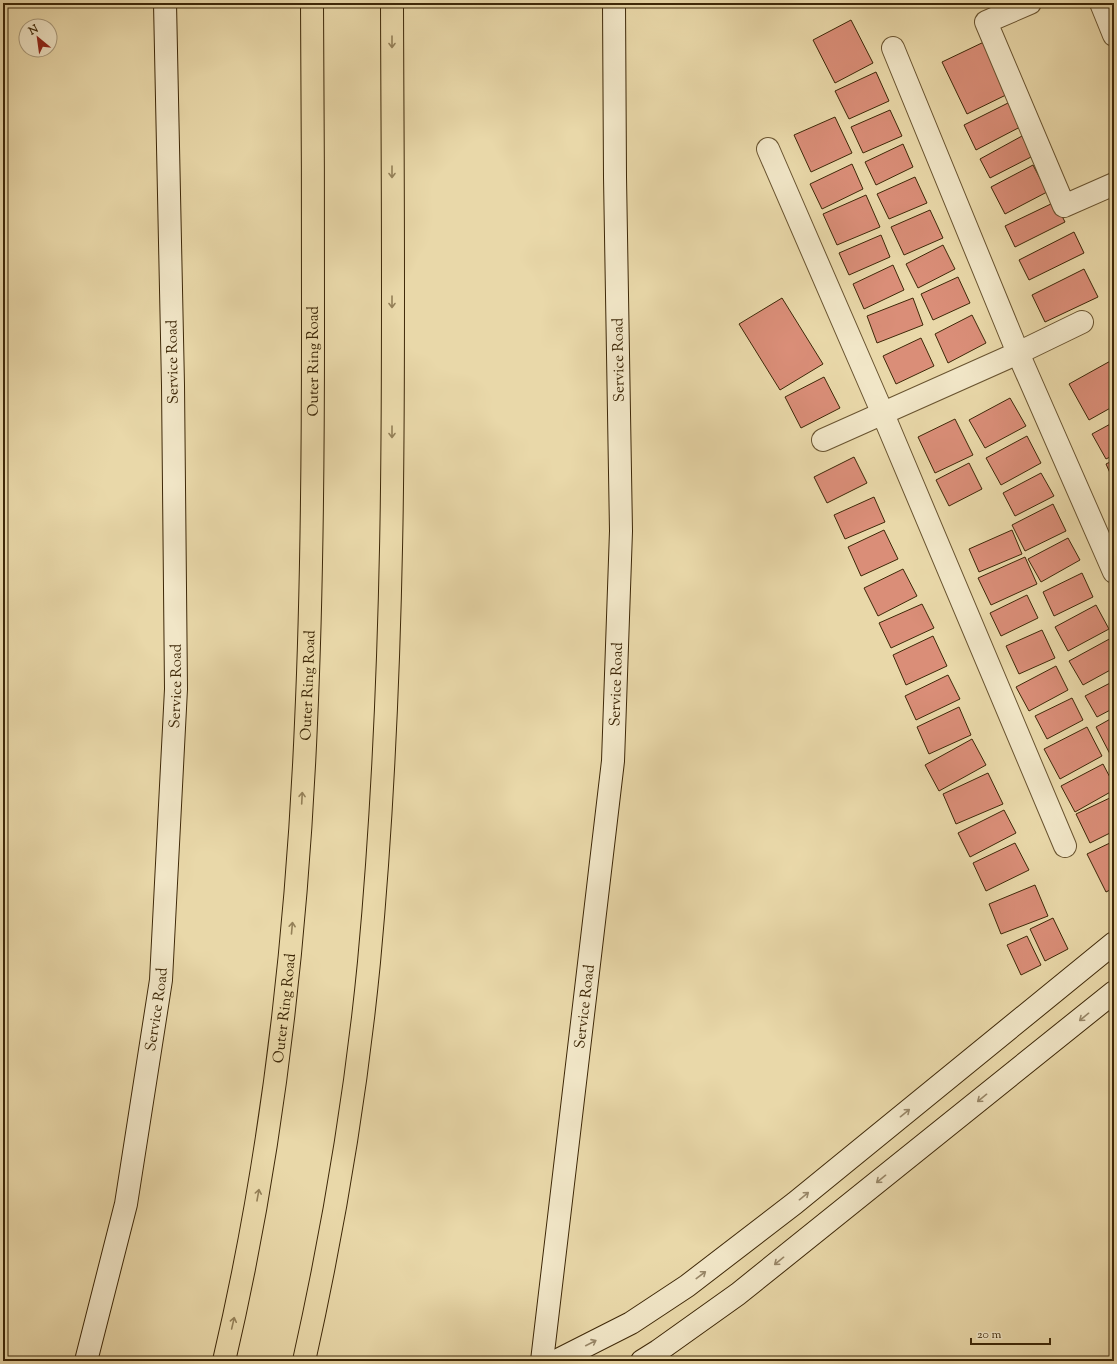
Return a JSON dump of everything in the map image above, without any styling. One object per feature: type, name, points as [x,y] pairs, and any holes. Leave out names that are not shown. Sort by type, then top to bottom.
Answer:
[{"type":"highway","name":"Outer Ring Road","points":[[224,1361],[239,1300],[258,1195],[276,1074],[290,958],[300,825],[306,725],[312,498],[312,3]]},
{"type":"highway","points":[[304,1361],[315,1313],[336,1198],[354,1082],[368,965],[379,847],[385,721],[392,490],[392,3]]},
{"type":"main road","name":"Service Road","points":[[86,1361],[126,1204],[161,980],[176,689],[173,385],[165,3]]},
{"type":"main road","name":"Service Road","points":[[542,1361],[613,761],[621,531],[615,169],[614,3]]},
{"type":"main road","points":[[1030,3],[986,22],[1064,206],[1114,184]]},
{"type":"main road","points":[[1101,3],[1114,35]]},
{"type":"main road","points":[[893,48],[1018,353],[1114,572]]},
{"type":"main road","points":[[768,149],[883,414],[1065,846]]},
{"type":"main road","points":[[823,440],[1018,353],[1082,322]]},
{"type":"main road","points":[[556,1361],[631,1323],[688,1286],[795,1203],[1114,943]]},
{"type":"main road","points":[[642,1361],[738,1294],[1114,992]]},
{"type":"building","points":[[851,20],[873,63],[835,83],[813,40]]},
{"type":"building","points":[[986,41],[1010,93],[967,114],[942,62]]},
{"type":"building","points":[[876,72],[889,101],[849,119],[835,91]]},
{"type":"building","points":[[1010,102],[1022,126],[976,150],[964,125]]},
{"type":"building","points":[[890,110],[902,136],[863,153],[851,127]]},
{"type":"building","points":[[835,117],[852,153],[811,172],[794,135]]},
{"type":"building","points":[[1022,136],[1033,156],[990,178],[980,159]]},
{"type":"building","points":[[903,144],[913,167],[876,185],[865,162]]},
{"type":"building","points":[[852,164],[863,189],[822,209],[810,184]]},
{"type":"building","points":[[1033,165],[1047,192],[1005,214],[991,187]]},
{"type":"building","points":[[915,177],[927,203],[889,219],[877,194]]},
{"type":"building","points":[[866,195],[880,227],[837,245],[823,214]]},
{"type":"building","points":[[1055,202],[1065,222],[1015,247],[1005,226]]},
{"type":"building","points":[[930,210],[943,238],[904,255],[891,227]]},
{"type":"building","points":[[1074,232],[1084,253],[1029,280],[1019,260]]},
{"type":"building","points":[[881,235],[890,257],[849,275],[839,253]]},
{"type":"building","points":[[943,245],[955,269],[918,288],[906,264]]},
{"type":"building","points":[[893,265],[904,290],[864,309],[853,284]]},
{"type":"building","points":[[1084,269],[1098,297],[1045,322],[1032,295]]},
{"type":"building","points":[[958,277],[970,303],[933,320],[921,294]]},
{"type":"building","points":[[782,298],[823,364],[780,390],[739,324]]},
{"type":"building","points":[[913,298],[923,325],[877,343],[867,316]]},
{"type":"building","points":[[972,315],[986,343],[948,363],[935,334]]},
{"type":"building","points":[[921,338],[934,366],[896,384],[883,356]]},
{"type":"building","points":[[1114,359],[1114,406],[1089,420],[1069,384]]},
{"type":"building","points":[[824,377],[840,408],[801,428],[785,397]]},
{"type":"building","points":[[1010,398],[1026,426],[985,448],[969,420]]},
{"type":"building","points":[[955,419],[973,455],[935,473],[918,437]]},
{"type":"building","points":[[1114,422],[1114,455],[1106,459],[1092,434]]},
{"type":"building","points":[[1027,436],[1041,463],[1001,485],[986,458]]},
{"type":"building","points":[[854,457],[867,483],[827,503],[814,477]]},
{"type":"building","points":[[1114,460],[1114,482],[1106,464]]},
{"type":"building","points":[[969,463],[982,489],[949,506],[936,480]]},
{"type":"building","points":[[1041,473],[1054,496],[1015,516],[1003,493]]},
{"type":"building","points":[[874,497],[885,522],[845,539],[834,515]]},
{"type":"building","points":[[1053,504],[1066,531],[1025,551],[1012,525]]},
{"type":"building","points":[[884,530],[898,559],[861,576],[848,547]]},
{"type":"building","points":[[1012,530],[1022,554],[979,572],[969,549]]},
{"type":"building","points":[[1068,538],[1080,560],[1041,582],[1028,559]]},
{"type":"building","points":[[1025,557],[1037,584],[991,605],[978,578]]},
{"type":"building","points":[[903,569],[917,596],[878,616],[864,588]]},
{"type":"building","points":[[1082,573],[1093,597],[1054,616],[1043,592]]},
{"type":"building","points":[[1027,595],[1038,618],[1001,636],[990,613]]},
{"type":"building","points":[[922,604],[934,628],[891,648],[879,623]]},
{"type":"building","points":[[1096,605],[1109,629],[1068,651],[1055,627]]},
{"type":"building","points":[[1042,630],[1055,658],[1019,674],[1006,646]]},
{"type":"building","points":[[933,636],[947,666],[906,685],[893,655]]},
{"type":"building","points":[[1113,637],[1114,668],[1083,685],[1069,661]]},
{"type":"building","points":[[1056,666],[1068,690],[1029,711],[1016,687]]},
{"type":"building","points":[[948,675],[960,699],[916,720],[905,696]]},
{"type":"building","points":[[1114,681],[1114,708],[1097,717],[1085,696]]},
{"type":"building","points":[[1072,698],[1083,720],[1047,739],[1035,716]]},
{"type":"building","points":[[959,707],[971,735],[929,754],[917,727]]},
{"type":"building","points":[[1114,717],[1114,752],[1110,754],[1096,727]]},
{"type":"building","points":[[1087,727],[1102,756],[1060,779],[1044,749]]},
{"type":"building","points":[[972,739],[986,765],[939,791],[925,765]]},
{"type":"building","points":[[1103,764],[1114,785],[1114,790],[1075,812],[1061,786]]},
{"type":"building","points":[[988,773],[1003,804],[956,824],[943,794]]},
{"type":"building","points":[[1114,796],[1114,831],[1090,843],[1076,814]]},
{"type":"building","points":[[1004,810],[1016,833],[970,857],[958,833]]},
{"type":"building","points":[[1114,841],[1114,888],[1106,892],[1087,854]]},
{"type":"building","points":[[1015,843],[1029,870],[986,891],[973,863]]},
{"type":"building","points":[[1035,885],[1048,916],[1001,934],[989,904]]},
{"type":"building","points":[[1053,918],[1068,949],[1045,961],[1030,929]]},
{"type":"building","points":[[1027,936],[1041,965],[1021,975],[1007,945]]}]
